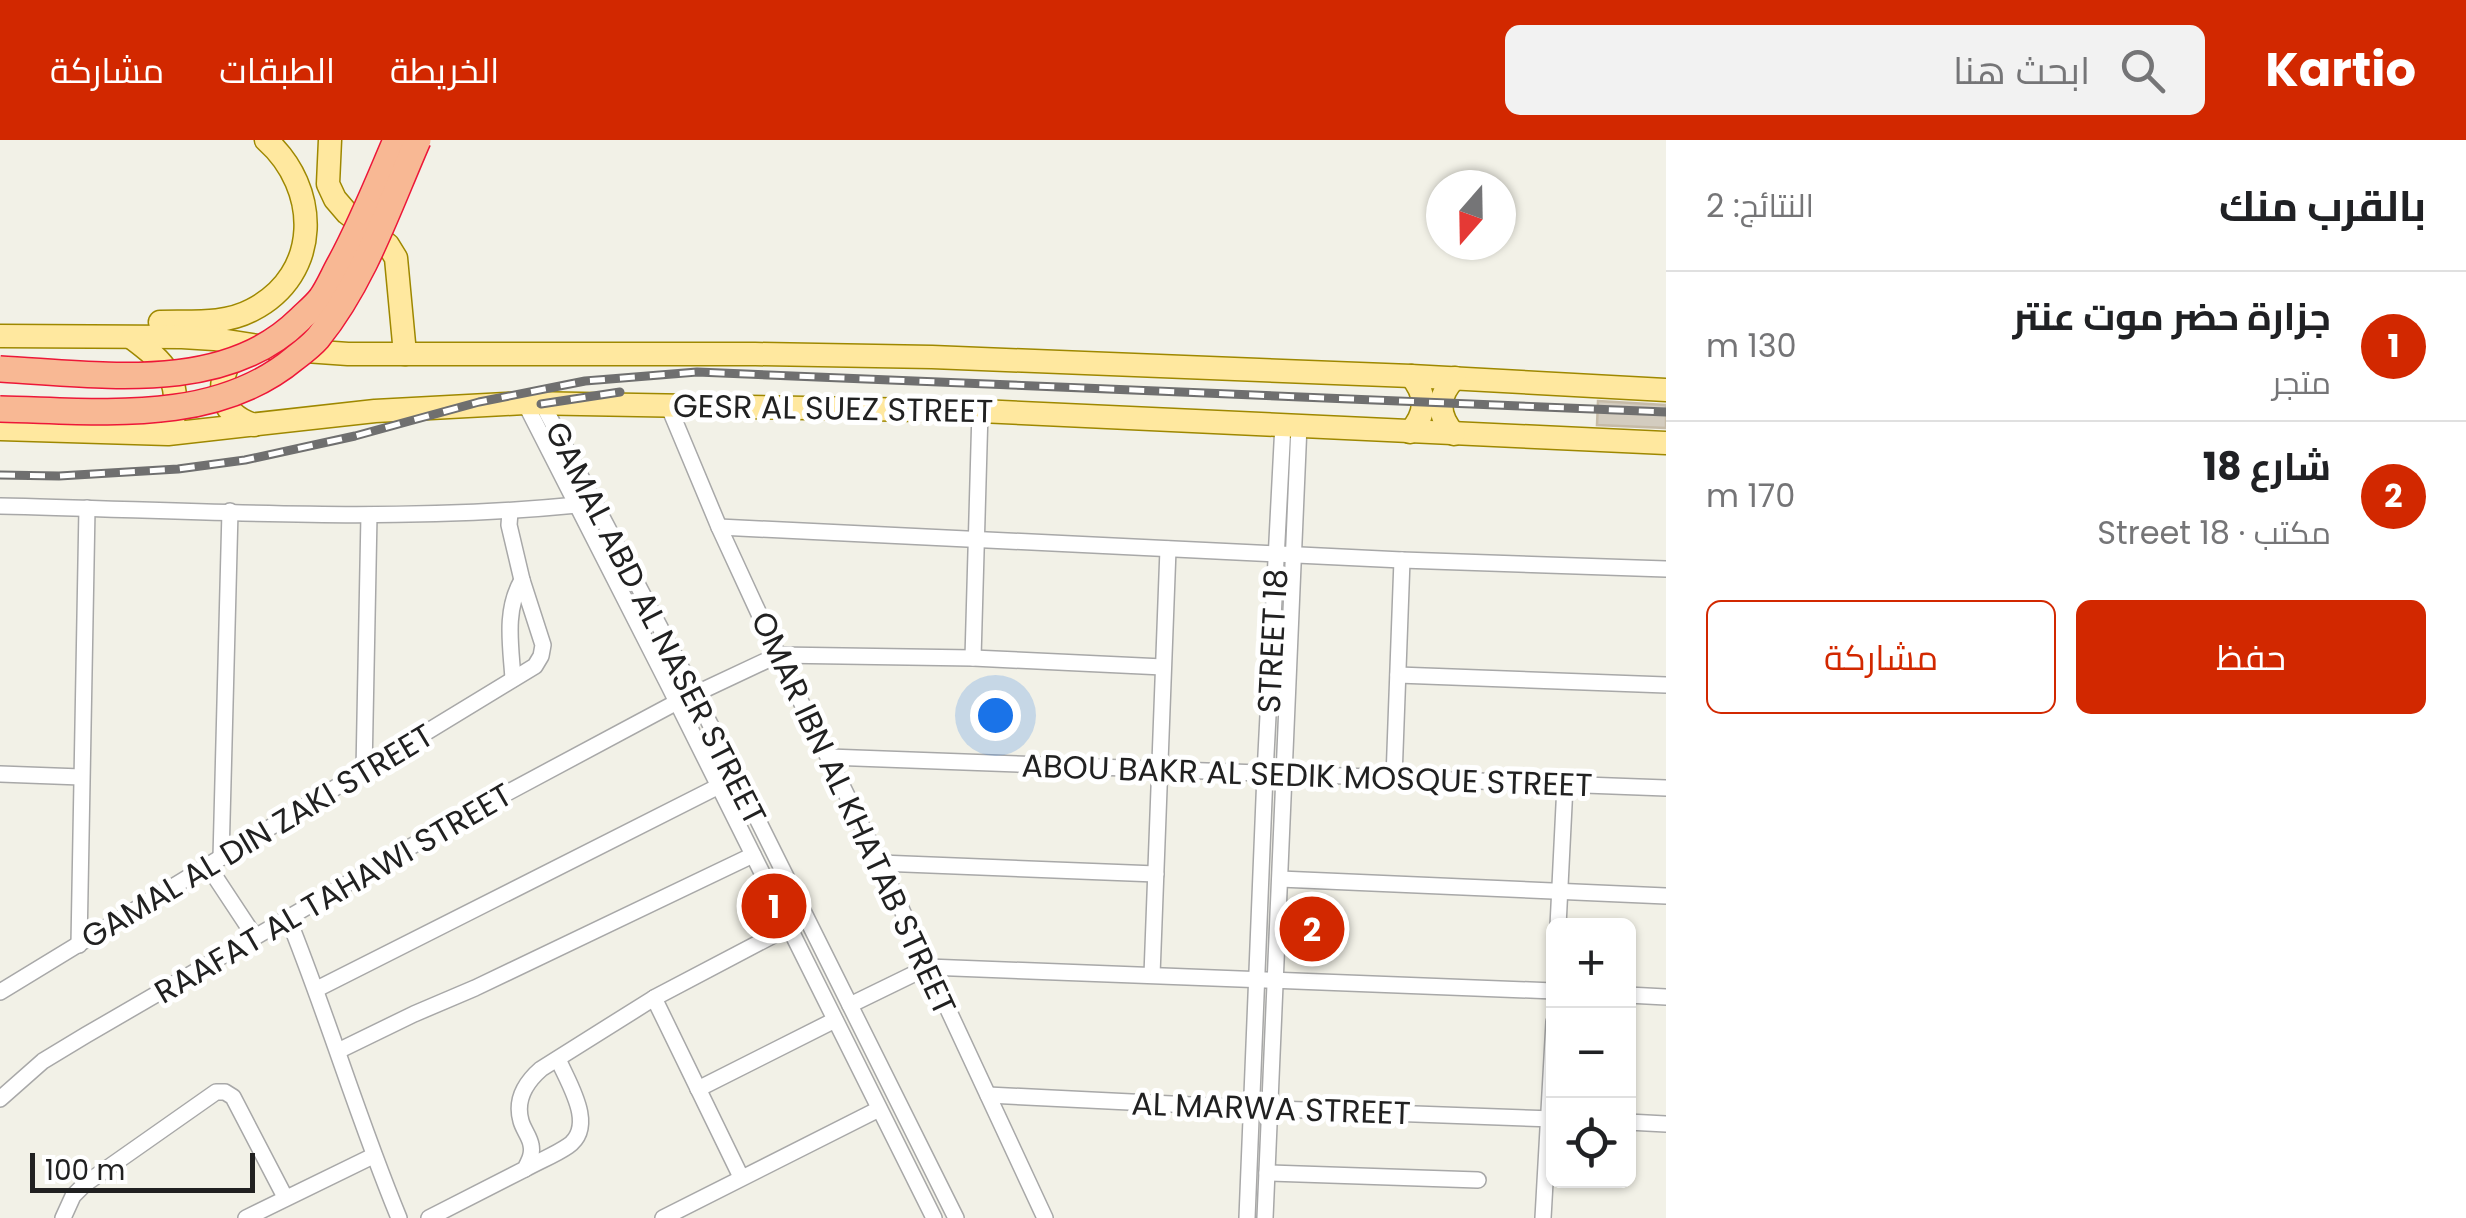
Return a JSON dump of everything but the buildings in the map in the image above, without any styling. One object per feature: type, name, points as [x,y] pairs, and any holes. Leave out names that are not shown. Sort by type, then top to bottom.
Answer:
[{"type":"highway","points":[[0,370],[186,372],[229,362],[262,348],[320,299],[352,241],[396,140]]},
{"type":"highway","points":[[0,409],[166,409],[224,396],[277,373],[316,340],[357,278],[418,140]]},
{"type":"main road","points":[[80,336],[99,323],[226,319],[253,310],[276,293],[299,258],[306,218],[297,180],[266,140]]},
{"type":"main road","points":[[330,140],[328,184],[335,200],[388,244],[396,258],[405,354]]},
{"type":"main road","name":"GESR AL SUEZ STREET","points":[[0,336],[182,337],[312,352],[885,356],[1666,390]]},
{"type":"main road","points":[[132,338],[158,358],[172,381],[176,408],[168,434]]},
{"type":"main road","points":[[242,344],[222,374],[221,388],[231,412],[254,425]]},
{"type":"main road","points":[[1410,432],[1424,410],[1420,386],[1411,376]]},
{"type":"main road","points":[[1454,434],[1441,412],[1441,399],[1455,378]]},
{"type":"main road","name":"GESR AL SUEZ STREET","points":[[0,429],[168,434],[375,411],[534,403],[980,411],[1666,443]]},
{"type":"street","name":"GAMAL ABD AL NASER STREET","points":[[534,403],[577,505],[934,1218]]},
{"type":"street","name":"GAMAL ABD AL NASER STREET","points":[[534,403],[696,694],[956,1218]]},
{"type":"street","name":"OMAR IBN AL KHATAB STREET","points":[[668,405],[778,655],[1045,1218]]},
{"type":"street","points":[[973,658],[980,411]]},
{"type":"street","name":"STREET 18","points":[[1248,1218],[1275,980],[1284,775],[1285,554],[1291,424]]},
{"type":"street","points":[[0,506],[368,516],[510,512],[577,505]]},
{"type":"street","points":[[78,946],[87,508]]},
{"type":"street","points":[[230,511],[215,862],[255,937]]},
{"type":"street","name":"GAMAL AL DIN ZAKI STREET","points":[[0,992],[535,666],[543,645],[522,580],[509,525],[510,512]]},
{"type":"street","points":[[364,770],[368,516]]},
{"type":"street","points":[[720,528],[1666,569]]},
{"type":"street","points":[[1152,974],[1168,549]]},
{"type":"street","name":"STREET 18","points":[[1265,1218],[1267,1174],[1258,979],[1265,774],[1285,554]]},
{"type":"street","points":[[1394,778],[1402,560]]},
{"type":"street","name":"GAMAL AL DIN ZAKI STREET","points":[[514,679],[510,612],[522,580]]},
{"type":"street","points":[[696,694],[778,655],[973,658],[1163,667]]},
{"type":"street","points":[[1398,675],[1666,685]]},
{"type":"street","name":"RAAFAT AL TAHAWI STREET","points":[[0,1099],[43,1061],[462,817],[677,702]]},
{"type":"street","name":"ABOU BAKR AL SEDIK MOSQUE STREET","points":[[829,757],[1666,788]]},
{"type":"street","points":[[0,774],[81,777]]},
{"type":"street","points":[[1558,918],[1566,785]]},
{"type":"street","points":[[317,989],[719,786]]},
{"type":"street","points":[[338,1050],[753,855]]},
{"type":"street","points":[[880,864],[1156,874]]},
{"type":"street","points":[[1280,879],[1666,896]]},
{"type":"street","points":[[288,918],[399,1218]]},
{"type":"street","points":[[525,1168],[531,1157],[531,1144],[520,1120],[519,1105],[530,1079],[654,998],[789,927]]},
{"type":"street","points":[[850,1005],[928,967],[1546,991]]},
{"type":"street","points":[[1636,995],[1666,997]]},
{"type":"street","points":[[654,998],[741,1177]]},
{"type":"street","points":[[698,1089],[835,1020]]},
{"type":"street","points":[[429,1218],[572,1144],[580,1130],[581,1114],[558,1059]]},
{"type":"street","points":[[63,1218],[85,1184],[216,1092],[233,1097],[280,1206]]},
{"type":"street","name":"AL MARWA STREET","points":[[988,1095],[1546,1119]]},
{"type":"street","points":[[663,1218],[880,1109]]},
{"type":"street","points":[[1636,1122],[1666,1124]]},
{"type":"street","points":[[246,1218],[280,1206],[373,1156]]},
{"type":"street","points":[[1267,1174],[1478,1180]]},
{"type":"street","points":[[1543,1218],[1546,1181]]},
{"type":"railway","points":[[0,475],[178,469],[245,460],[355,436],[479,402],[585,381],[697,372],[1666,412]]},
{"type":"railway","points":[[541,404],[620,392]]},
{"type":"place","name":"جزارة حضر موت عنتر","points":[[774,906]]},
{"type":"place","name":"شارع 18","points":[[1312,929]]}]
